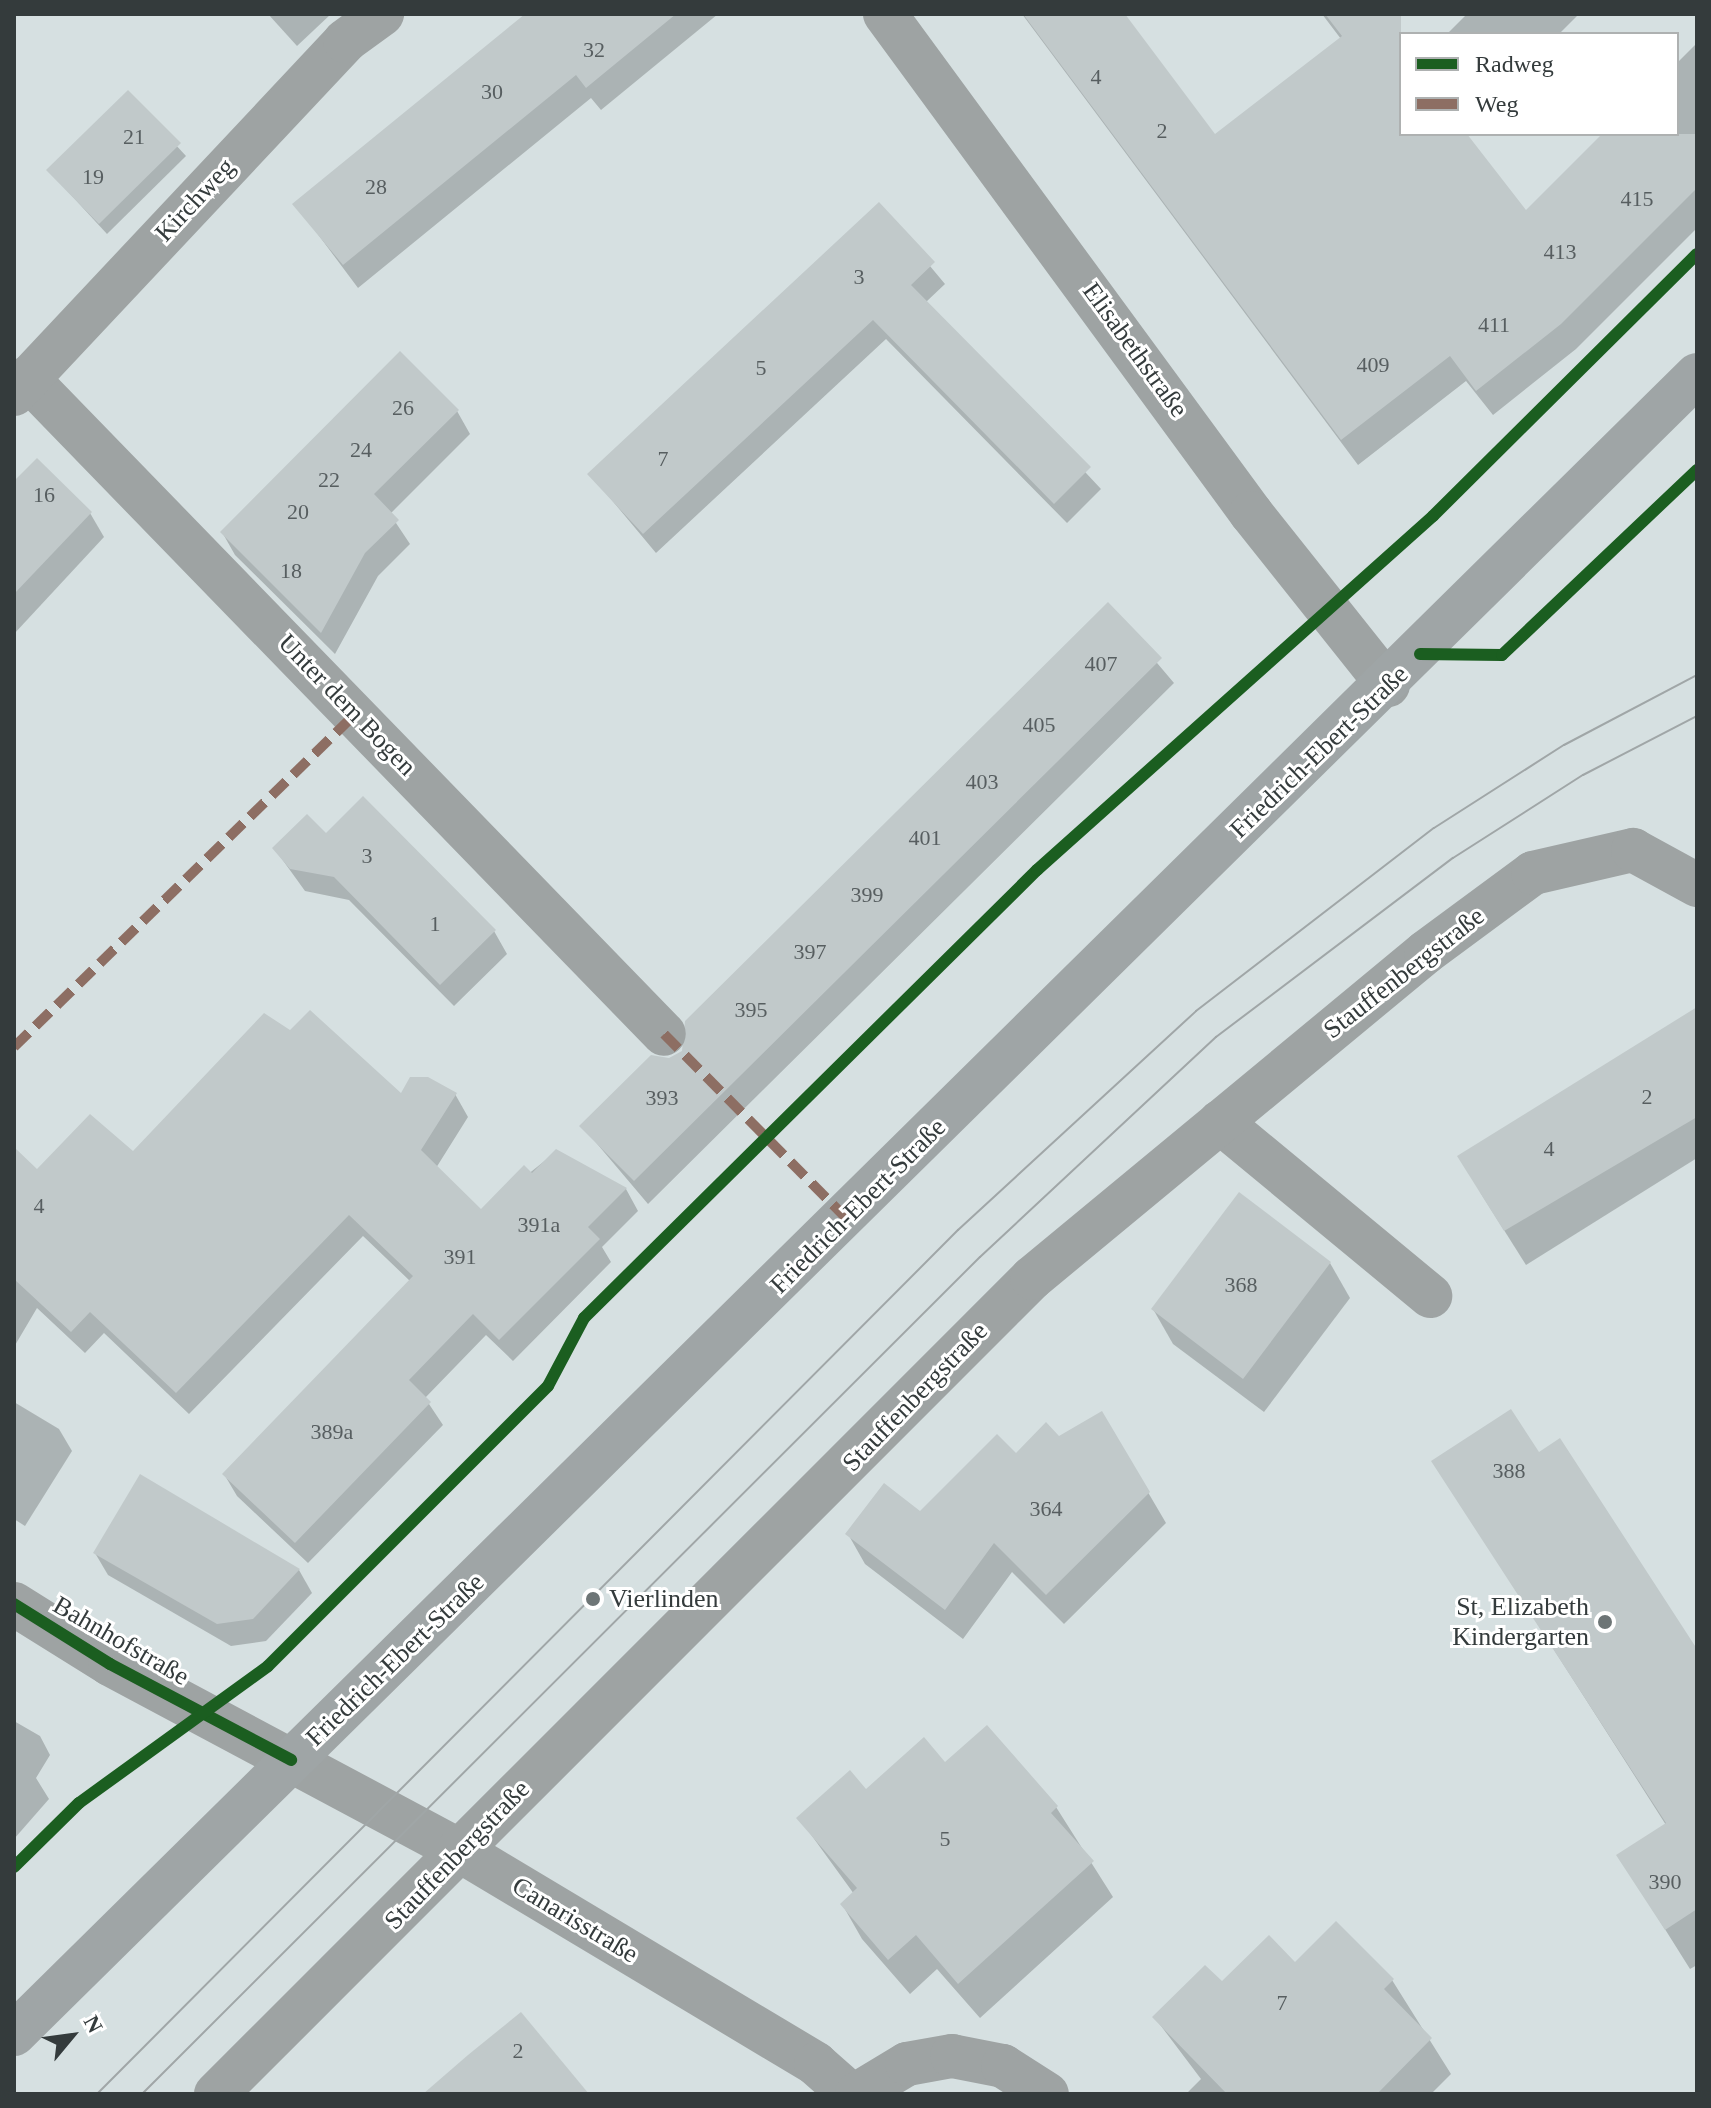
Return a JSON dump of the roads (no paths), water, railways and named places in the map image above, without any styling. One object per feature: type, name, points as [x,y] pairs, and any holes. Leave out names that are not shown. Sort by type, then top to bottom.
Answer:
[{"type":"main road","name":"Friedrich-Ebert-Straße","points":[[14,2034],[1388,685],[1697,375]]},
{"type":"street","name":"Kirchweg","points":[[21,386],[345,41],[382,14]]},
{"type":"street","name":"Elisabethstraße","points":[[885,14],[1251,513],[1388,685]]},
{"type":"street","name":"Unter dem Bogen","points":[[21,386],[664,1034]]},
{"type":"street","name":"Stauffenbergstraße","points":[[216,2094],[1032,1278],[1220,1122],[1533,873],[1633,850],[1697,885]]},
{"type":"street","points":[[1220,1122],[1430,1296]]},
{"type":"street","name":"Bahnhofstraße","points":[[14,1604],[110,1664],[291,1760]]},
{"type":"street","name":"Canarisstraße","points":[[291,1760],[459,1850],[816,2064],[850,2094]]},
{"type":"street","points":[[857,2094],[907,2064],[952,2056],[1003,2066],[1047,2094]]},
{"type":"tram line","points":[[97,2094],[958,1230],[1196,1011],[1434,828],[1564,745],[1697,675]]},
{"type":"tram line","points":[[142,2094],[980,1257],[1216,1037],[1453,858],[1583,775],[1697,716]]},
{"type":"place","name":"Vierlinden","points":[[593,1599]]},
{"type":"place","name":"St, Elizabeth Kindergarten","points":[[1605,1622]]}]
